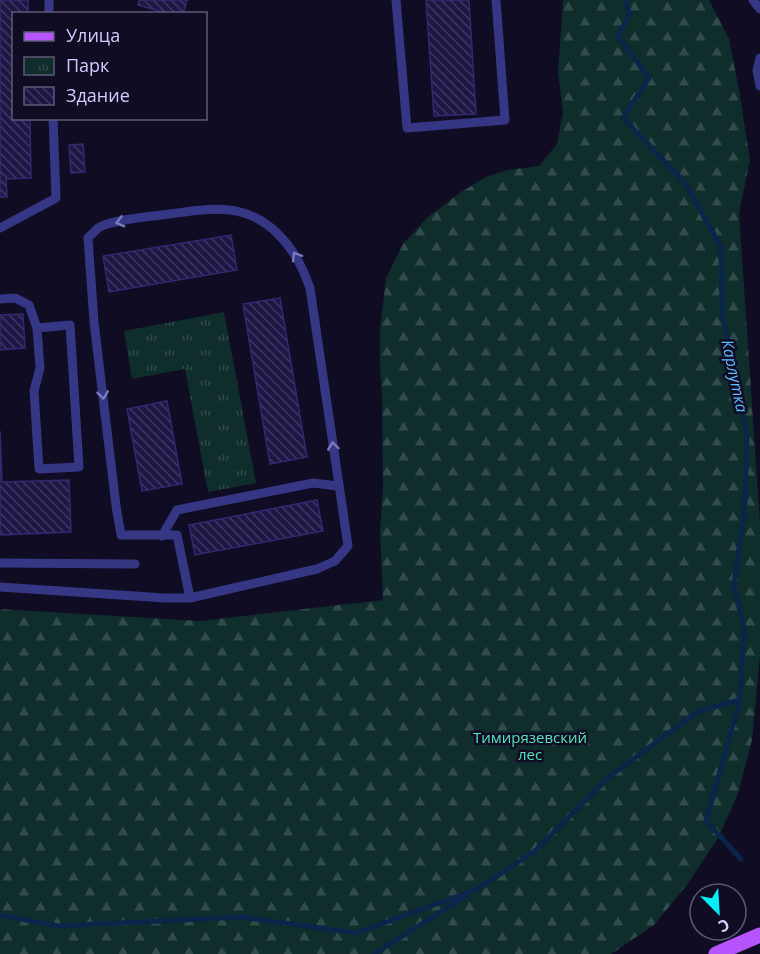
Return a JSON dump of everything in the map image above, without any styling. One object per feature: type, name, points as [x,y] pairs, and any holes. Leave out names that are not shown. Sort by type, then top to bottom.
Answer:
[{"type":"main road","points":[[716,954],[760,935]]},
{"type":"lane","points":[[396,0],[407,128],[505,120],[496,0]]},
{"type":"lane","points":[[753,0],[760,9]]},
{"type":"lane","points":[[760,58],[757,70],[760,86]]},
{"type":"lane","points":[[0,228],[56,198],[53,120]]},
{"type":"lane","points":[[0,587],[190,598],[317,569],[335,561],[348,546],[310,288],[301,263],[291,247],[266,223],[252,214],[214,209],[135,218],[99,227],[88,237],[94,322],[121,535],[177,535],[190,598]]},
{"type":"lane","points":[[0,299],[15,298],[29,305],[37,328],[40,368],[34,391],[39,469],[79,467],[70,325],[37,328]]},
{"type":"lane","points":[[162,536],[177,510],[313,483],[338,486]]},
{"type":"lane","points":[[0,563],[135,564]]},
{"type":"green space","name":"Тимирязевский лес","points":[[563,0],[709,0],[729,39],[750,160],[739,213],[760,523],[760,656],[752,740],[738,794],[718,838],[687,885],[654,925],[611,954],[0,954],[0,609],[200,621],[383,600],[380,531],[383,488],[380,330],[386,278],[403,244],[428,217],[461,192],[486,177],[507,170],[539,166],[557,144],[563,112],[558,73]]},
{"type":"green space","points":[[224,312],[256,483],[208,492],[185,369],[132,379],[124,331]]},
{"type":"building","points":[[0,0],[28,0],[28,12],[12,12],[12,120],[30,120],[31,178],[6,179],[7,197],[0,197]]},
{"type":"building","points":[[139,0],[187,0],[184,12],[163,12],[138,5]]},
{"type":"building","points":[[426,0],[469,0],[476,114],[434,116]]},
{"type":"building","points":[[83,144],[85,172],[71,173],[69,145]]},
{"type":"building","points":[[231,235],[237,270],[109,292],[103,256]]},
{"type":"building","points":[[280,298],[307,457],[270,464],[243,304]]},
{"type":"building","points":[[23,314],[25,348],[0,350],[0,315]]},
{"type":"building","points":[[167,401],[182,484],[142,491],[127,409]]},
{"type":"building","points":[[0,431],[2,482],[69,480],[71,532],[0,535]]},
{"type":"building","points":[[317,500],[323,531],[195,555],[189,525]]},
{"type":"waterway","name":"Карлутка","points":[[625,0],[630,14],[618,36],[649,78],[623,118],[685,183],[721,247],[722,313],[747,434],[745,505],[734,586],[744,628],[740,700],[706,821],[741,859]]},
{"type":"waterway","points":[[474,891],[535,851],[610,776],[699,711],[740,700]]},
{"type":"waterway","points":[[0,915],[58,926],[241,917],[356,933],[475,890]]},
{"type":"waterway","points":[[374,954],[466,896]]}]
